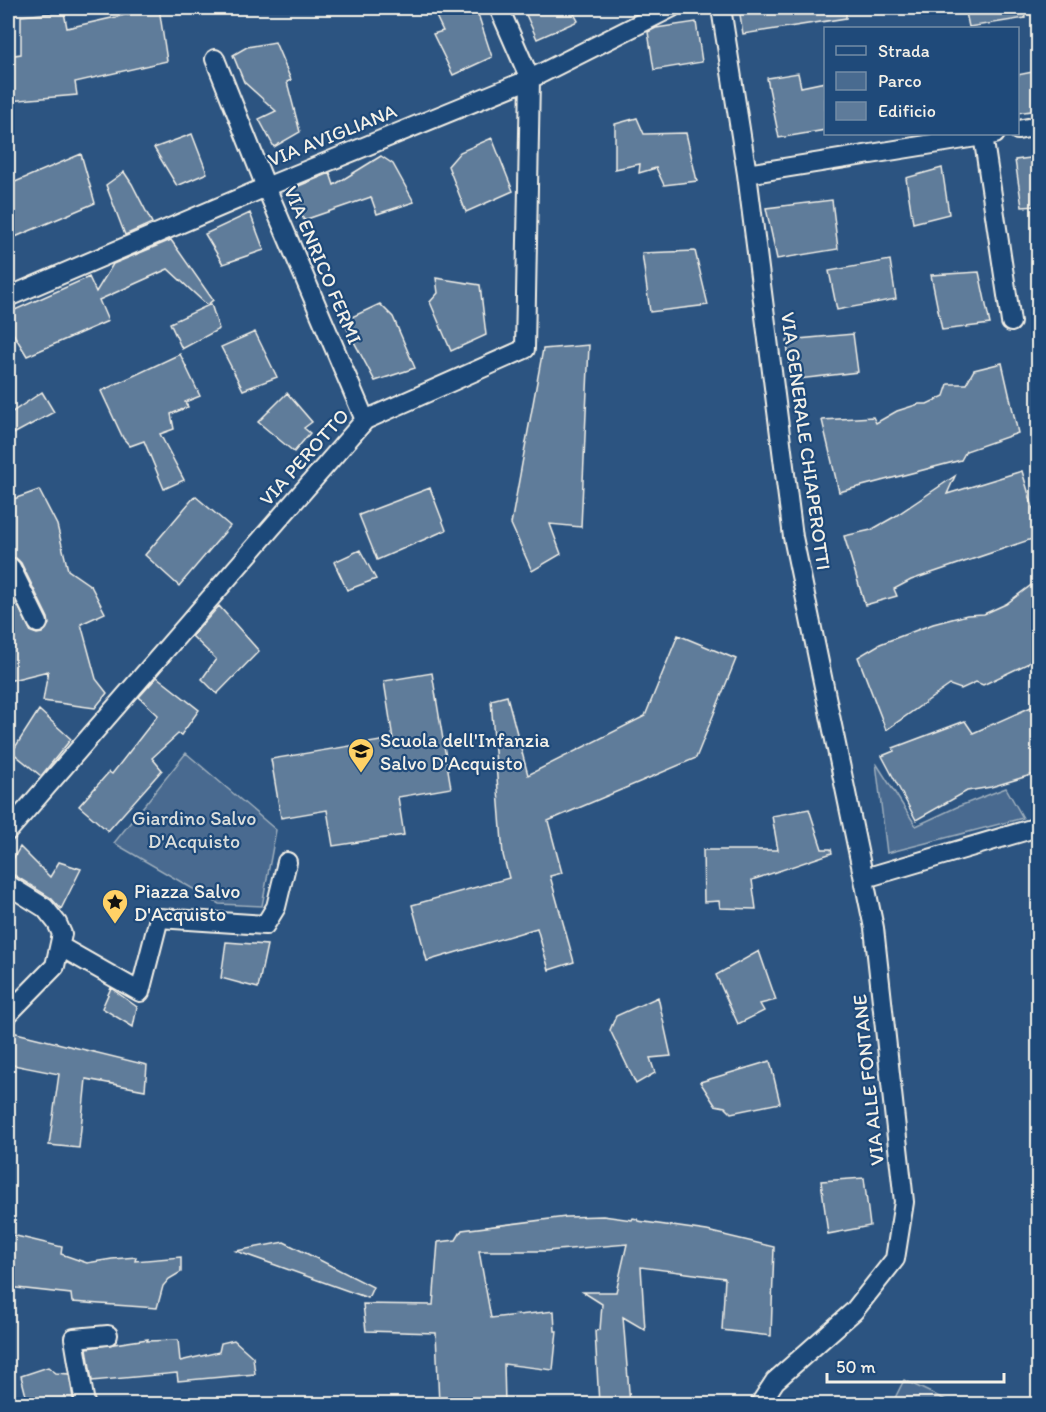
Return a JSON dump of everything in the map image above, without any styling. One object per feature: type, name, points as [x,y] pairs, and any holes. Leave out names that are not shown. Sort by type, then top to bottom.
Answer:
[{"type":"street","points":[[500,8],[530,79]]},
{"type":"street","name":"VIA AVIGLIANA","points":[[8,297],[266,187],[530,79],[671,8]]},
{"type":"street","name":"VIA GENERALE CHIAPEROTTI","points":[[721,8],[747,174],[793,537],[865,878]]},
{"type":"street","name":"VIA ENRICO FERMI","points":[[215,59],[266,187],[365,420]]},
{"type":"street","name":"VIA PEROTTO","points":[[8,831],[365,420],[525,349],[530,79]]},
{"type":"street","points":[[1019,130],[1038,126]]},
{"type":"street","points":[[747,174],[983,135]]},
{"type":"street","points":[[989,135],[1011,322]]},
{"type":"street","points":[[8,570],[11,568],[38,623]]},
{"type":"street","points":[[865,878],[1038,827]]},
{"type":"street","points":[[61,947],[140,992],[159,918],[265,926],[276,907],[287,862]]},
{"type":"street","name":"VIA ALLE FONTANE","points":[[760,1404],[775,1381],[854,1311],[895,1259],[904,1202],[874,928],[865,878]]},
{"type":"street","points":[[8,885],[45,908],[57,922],[62,934],[61,947],[55,966],[8,1014]]},
{"type":"street","points":[[85,1404],[74,1338],[108,1335]]},
{"type":"green space","name":"Giardino Salvo D'Acquisto","points":[[186,753],[276,830],[262,906],[219,904],[114,843]]},
{"type":"green space","points":[[876,763],[916,826],[1006,788],[1023,818],[887,853]]},
{"type":"green space","points":[[904,1380],[954,1404],[892,1404]]},
{"type":"building","points":[[159,8],[167,61],[75,82],[77,95],[8,101],[8,56],[21,54],[21,16],[64,12],[67,28]]},
{"type":"building","points":[[432,8],[476,8],[492,57],[453,75],[433,34],[443,31]]},
{"type":"building","points":[[523,8],[571,8],[578,21],[537,39]]},
{"type":"building","points":[[739,8],[846,8],[846,18],[743,34]]},
{"type":"building","points":[[965,8],[1024,8],[1025,18],[969,27]]},
{"type":"building","points":[[696,22],[702,62],[654,70],[648,32],[656,28]]},
{"type":"building","points":[[275,42],[291,80],[287,82],[300,132],[274,147],[259,119],[276,111],[244,82],[233,55],[247,47]]},
{"type":"building","points":[[1038,71],[1038,110],[1019,113],[1019,75]]},
{"type":"building","points":[[798,73],[801,87],[824,82],[824,130],[779,138],[767,78]]},
{"type":"building","points":[[637,118],[644,134],[686,133],[697,181],[664,185],[656,168],[639,173],[640,164],[615,169],[615,124]]},
{"type":"building","points":[[192,134],[207,173],[177,186],[154,148]]},
{"type":"building","points":[[492,138],[513,191],[466,212],[448,166],[460,152]]},
{"type":"building","points":[[81,154],[95,203],[8,240],[8,185]]},
{"type":"building","points":[[381,156],[393,164],[414,202],[377,214],[371,197],[304,220],[289,190],[330,173],[334,185]]},
{"type":"building","points":[[1038,157],[1038,206],[1022,207],[1015,160]]},
{"type":"building","points":[[942,168],[949,214],[913,223],[906,178]]},
{"type":"building","points":[[124,172],[152,223],[125,235],[106,185]]},
{"type":"building","points":[[832,200],[838,249],[777,259],[766,208]]},
{"type":"building","points":[[250,213],[264,250],[223,264],[205,234]]},
{"type":"building","points":[[171,240],[213,300],[207,305],[168,269],[99,300],[108,321],[27,356],[8,325],[8,313],[89,277],[96,292],[113,264]]},
{"type":"building","points":[[695,251],[708,305],[650,312],[642,253]]},
{"type":"building","points":[[890,260],[896,299],[837,310],[829,271]]},
{"type":"building","points":[[979,272],[990,324],[942,330],[931,275]]},
{"type":"building","points":[[436,278],[480,285],[486,335],[451,351],[430,302],[438,293]]},
{"type":"building","points":[[211,304],[219,329],[182,349],[170,323]]},
{"type":"building","points":[[380,304],[393,317],[415,368],[375,381],[343,321]]},
{"type":"building","points":[[255,332],[277,377],[243,390],[221,347]]},
{"type":"building","points":[[853,334],[858,372],[790,380],[787,340]]},
{"type":"building","points":[[589,345],[581,527],[550,524],[561,554],[532,571],[511,524],[543,349]]},
{"type":"building","points":[[180,354],[200,396],[185,402],[188,407],[171,414],[174,429],[160,434],[184,480],[164,489],[144,441],[130,446],[123,438],[101,391]]},
{"type":"building","points":[[1002,363],[1018,433],[966,451],[961,460],[839,492],[822,420],[873,417],[876,423],[897,411],[919,404],[927,404],[944,396],[948,384],[966,384],[974,370]]},
{"type":"building","points":[[42,392],[54,412],[8,437],[8,415]]},
{"type":"building","points":[[287,393],[312,422],[304,428],[310,433],[294,452],[258,422]]},
{"type":"building","points":[[1022,471],[1038,525],[1038,537],[911,580],[894,589],[897,596],[865,605],[844,536],[871,530],[955,476],[947,494]]},
{"type":"building","points":[[430,488],[446,530],[377,560],[359,515]]},
{"type":"building","points":[[39,490],[57,525],[68,570],[91,586],[105,613],[81,624],[96,679],[107,693],[95,708],[43,701],[48,671],[8,681],[8,586],[31,632],[42,633],[49,624],[21,563],[16,558],[8,558],[8,501]]},
{"type":"building","points":[[195,496],[230,526],[179,586],[145,555]]},
{"type":"building","points":[[360,550],[376,579],[347,590],[334,562]]},
{"type":"building","points":[[1038,580],[1038,653],[1027,664],[983,685],[976,682],[961,689],[950,685],[886,730],[858,657],[880,644],[933,624],[967,615],[984,614],[1006,604]]},
{"type":"building","points":[[219,606],[259,651],[217,694],[202,679],[216,659],[192,636]]},
{"type":"building","points":[[678,635],[736,659],[696,758],[548,821],[562,873],[550,876],[574,962],[549,970],[537,928],[427,961],[412,905],[509,878],[503,855],[491,700],[507,696],[528,775],[645,716]]},
{"type":"building","name":"Scuola dell'Infanzia Salvo D'Acquisto","points":[[432,673],[451,788],[398,797],[404,835],[333,846],[327,810],[281,818],[271,759],[393,739],[384,681]]},
{"type":"building","points":[[157,677],[199,710],[181,735],[178,734],[152,758],[162,770],[108,831],[79,806],[109,772],[112,774],[158,715],[139,697]]},
{"type":"building","points":[[1038,704],[1038,773],[991,787],[967,791],[916,820],[882,756],[894,751],[893,748],[965,721],[973,733]]},
{"type":"building","points":[[39,710],[71,739],[41,776],[12,752]]},
{"type":"building","points":[[809,809],[822,849],[831,849],[832,853],[752,880],[756,909],[720,908],[719,901],[704,902],[703,850],[778,850],[772,816]]},
{"type":"building","points":[[20,847],[50,877],[59,862],[81,869],[61,909],[51,898],[14,875],[8,874],[8,868]]},
{"type":"building","points":[[226,942],[267,945],[258,988],[221,978]]},
{"type":"building","points":[[759,951],[776,1000],[760,1004],[764,1011],[738,1024],[716,975]]},
{"type":"building","points":[[111,988],[137,1007],[133,1027],[102,1008]]},
{"type":"building","points":[[658,997],[671,1056],[650,1058],[655,1073],[636,1084],[610,1030],[616,1016]]},
{"type":"building","points":[[8,1031],[147,1065],[145,1090],[86,1079],[79,1148],[49,1145],[59,1074],[8,1064]]},
{"type":"building","points":[[770,1061],[780,1103],[731,1113],[725,1107],[715,1105],[700,1082]]},
{"type":"building","points":[[864,1178],[870,1226],[828,1234],[821,1181]]},
{"type":"building","points":[[603,1216],[632,1220],[633,1218],[638,1221],[707,1231],[774,1247],[771,1336],[722,1330],[725,1278],[641,1267],[645,1330],[623,1317],[630,1404],[599,1404],[595,1331],[600,1330],[602,1304],[583,1292],[616,1292],[627,1244],[546,1251],[479,1251],[491,1318],[554,1311],[555,1331],[557,1331],[553,1370],[504,1364],[505,1404],[439,1404],[436,1333],[366,1331],[363,1304],[433,1305],[438,1242],[456,1240],[462,1230],[566,1217]]},
{"type":"building","points":[[8,1234],[62,1247],[61,1254],[87,1263],[136,1257],[135,1261],[181,1257],[181,1272],[169,1279],[163,1286],[157,1308],[72,1302],[71,1294],[8,1287]]},
{"type":"building","points":[[284,1242],[373,1287],[368,1298],[236,1251]]},
{"type":"building","points":[[148,1339],[147,1341],[178,1340],[180,1361],[219,1352],[221,1343],[234,1340],[253,1357],[255,1374],[178,1381],[177,1373],[92,1381],[87,1348]]},
{"type":"building","points":[[48,1367],[56,1373],[69,1374],[74,1404],[28,1404],[21,1376]]},
{"type":"place","name":"Scuola dell'Infanzia Salvo D'Acquisto","points":[[361,774]]},
{"type":"place","name":"Piazza Salvo D'Acquisto","points":[[115,925]]}]
